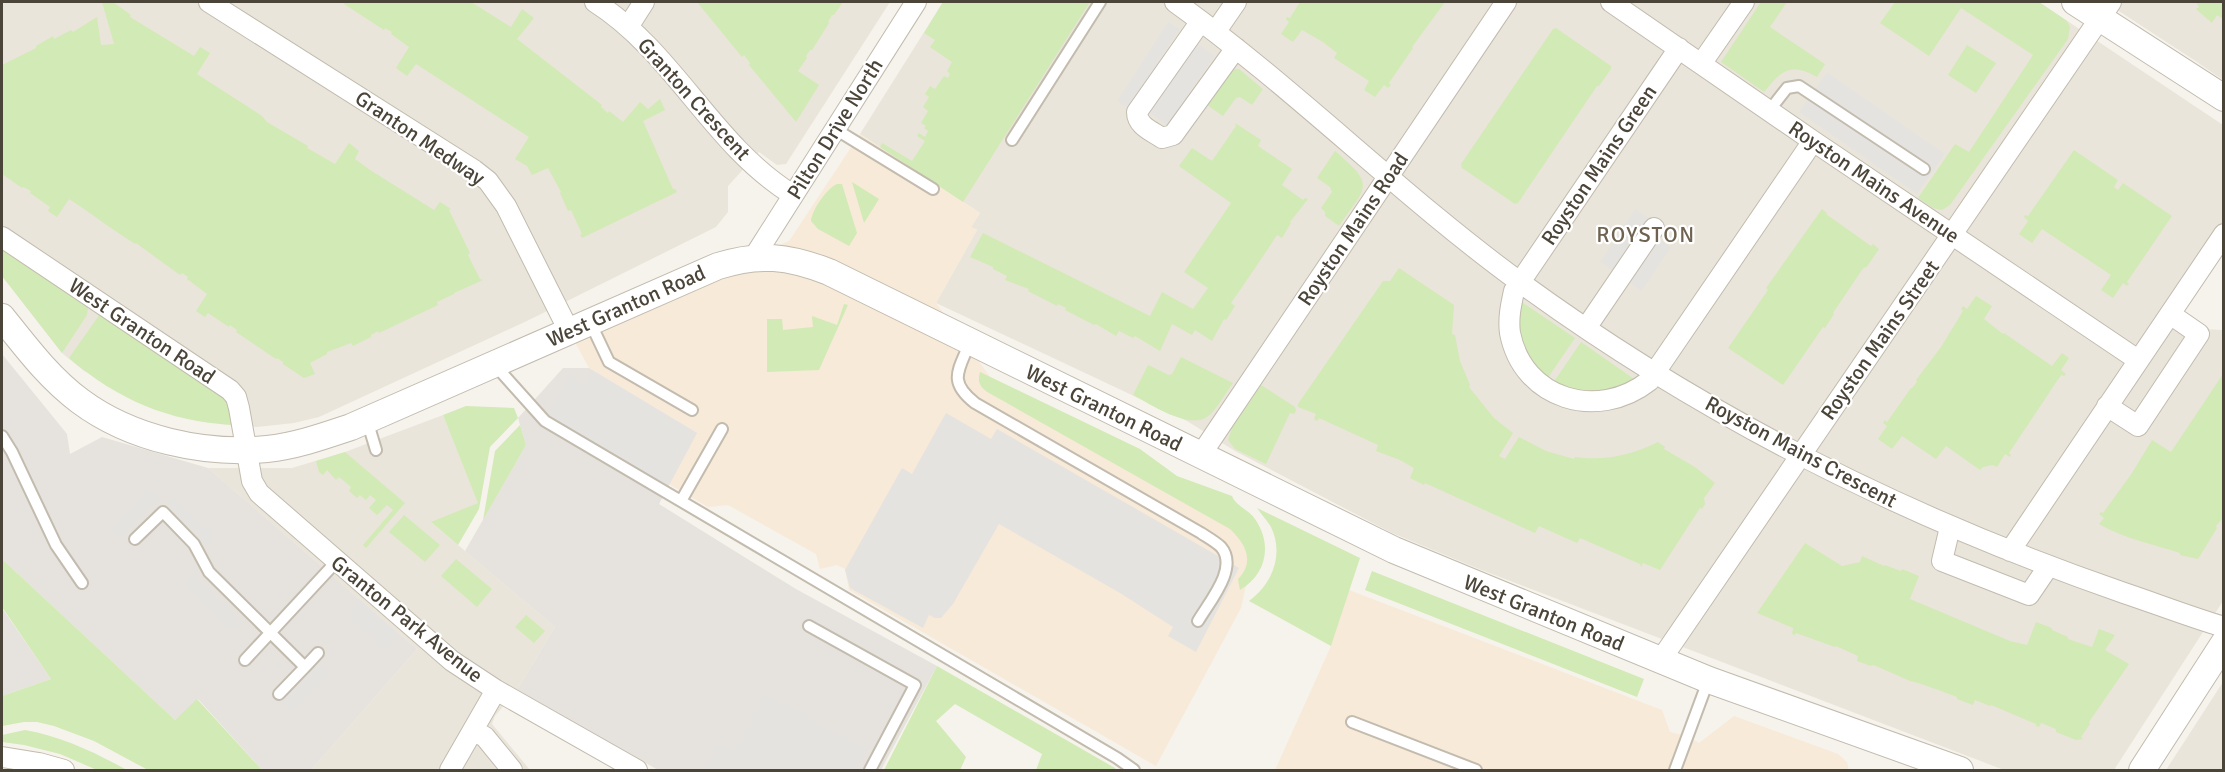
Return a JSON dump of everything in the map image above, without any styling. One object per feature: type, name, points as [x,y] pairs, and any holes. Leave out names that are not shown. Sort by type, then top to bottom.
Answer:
[{"type":"street","name":"Granton Medway","points":[[209,2],[488,181],[506,206],[579,326]]},
{"type":"street","name":"Granton Crescent","points":[[595,2],[628,27],[657,55],[739,153],[793,195]]},
{"type":"street","points":[[628,27],[644,2]]},
{"type":"street","name":"Pilton Drive North","points":[[754,257],[916,2]]},
{"type":"street","name":"Royston Mains Crescent","points":[[1175,2],[1209,26],[1388,178],[1520,282],[1655,372],[1799,456],[1950,527],[2048,567],[2223,627]]},
{"type":"street","points":[[1236,2],[1209,26],[1137,112],[1140,124],[1162,138],[1173,135],[1236,48]]},
{"type":"street","name":"Royston Mains Road","points":[[1200,456],[1506,2]]},
{"type":"street","name":"Royston Mains Avenue","points":[[1611,2],[2138,360]]},
{"type":"street","points":[[1701,64],[1744,2]]},
{"type":"street","points":[[2075,2],[2105,10],[2223,98]]},
{"type":"street","name":"Royston Mains Street","points":[[1660,661],[2105,10]]},
{"type":"street","name":"Royston Mains Green","points":[[1520,282],[1679,48]]},
{"type":"street","points":[[1520,282],[1514,291],[1509,317],[1513,344],[1526,369],[1545,387],[1570,399],[1590,402],[1608,401],[1640,388],[1655,372],[1813,141]]},
{"type":"street","points":[[1586,328],[1654,228]]},
{"type":"street","points":[[2010,551],[2223,234]]},
{"type":"street","name":"West Granton Road","points":[[2,237],[230,390],[236,397],[239,408],[246,450]]},
{"type":"street","name":"West Granton Road","points":[[2,317],[51,376],[81,402],[123,425],[167,440],[216,449],[268,449],[320,438],[367,420],[718,266],[767,256],[797,261],[829,272],[1394,550],[1708,680],[1960,771]]},
{"type":"street","points":[[2107,406],[2138,426],[2199,334],[2170,314]]},
{"type":"street","name":"Granton Park Avenue","points":[[246,450],[252,481],[259,492],[336,562],[452,661],[496,690],[637,771]]},
{"type":"street","points":[[1950,527],[1942,561],[2029,595],[2048,567]]},
{"type":"street","points":[[2142,771],[2223,643]]},
{"type":"street","points":[[450,771],[496,690]]},
{"type":"street","points":[[473,730],[485,737],[512,771]]},
{"type":"street","points":[[2,757],[39,763],[64,771]]},
{"type":"lane","points":[[1012,140],[1100,2]]},
{"type":"lane","points":[[1770,111],[1787,88],[1799,86],[1923,169]]},
{"type":"lane","points":[[835,129],[933,189]]},
{"type":"lane","points":[[579,326],[609,362],[692,410]]},
{"type":"lane","points":[[970,341],[958,374],[958,385],[963,394],[1201,533],[1222,548],[1227,562],[1226,576],[1198,621]]},
{"type":"lane","points":[[494,363],[540,418],[1118,758],[1134,771]]},
{"type":"lane","points":[[367,420],[376,450]]},
{"type":"lane","points":[[681,501],[722,429]]},
{"type":"lane","points":[[2,436],[12,452],[56,545],[81,583]]},
{"type":"lane","points":[[135,539],[163,512],[194,544],[209,572],[305,667]]},
{"type":"lane","points":[[245,660],[336,562]]},
{"type":"lane","points":[[809,626],[915,685],[870,771]]},
{"type":"lane","points":[[279,694],[318,653]]},
{"type":"lane","points":[[1675,771],[1708,680]]},
{"type":"lane","points":[[1352,722],[1476,771]]},
{"type":"shaded area","points":[[2,2],[890,2],[786,164],[777,165],[759,152],[728,186],[728,212],[716,227],[531,319],[319,417],[294,423],[257,427],[221,424],[84,371],[62,353],[2,276]]},
{"type":"shaded area","points":[[943,2],[2039,2],[2223,125],[2223,234],[2170,314],[2203,329],[2223,330],[2223,601],[2114,770],[2004,770],[1479,569],[1392,533],[1235,451],[1187,421],[936,303],[977,230],[971,227],[980,213],[860,134]]},
{"type":"shaded area","points":[[2105,2],[2223,2],[2223,80],[2194,60]]},
{"type":"shaded area","points":[[1168,22],[1180,29],[1128,108],[1117,101]]},
{"type":"shaded area","points":[[1194,41],[1215,56],[1167,125],[1146,110]]},
{"type":"shaded area","points":[[1827,72],[1945,154],[1917,194],[1799,112]]},
{"type":"shaded area","points":[[860,134],[980,213],[971,227],[977,230],[936,303],[999,389],[1236,520],[1253,553],[1241,608],[1156,766],[849,590],[845,569],[837,565],[820,569],[816,554],[728,505],[708,507],[669,484],[697,433],[589,368],[569,331],[789,241]]},
{"type":"shaded area","points":[[1635,209],[1666,229],[1659,239],[1671,247],[1642,291],[1600,262]]},
{"type":"shaded area","points":[[2,354],[67,434],[70,454],[102,437],[208,468],[417,649],[311,770],[262,770],[198,699],[175,720],[2,559]]},
{"type":"shaded area","points":[[563,368],[589,368],[697,433],[659,504],[796,589],[937,666],[881,770],[658,770],[517,690],[555,627],[465,551],[526,445],[518,418]]},
{"type":"shaded area","points":[[592,370],[697,433],[665,492],[545,421],[568,376],[584,385]]},
{"type":"shaded area","points":[[946,413],[991,439],[997,429],[1239,568],[1196,652],[1168,636],[1173,627],[1120,593],[999,524],[953,604],[941,618],[929,615],[923,628],[850,588],[845,570],[902,468],[912,474]]},
{"type":"shaded area","points":[[443,415],[479,503],[432,523],[555,627],[517,690],[495,716],[492,724],[530,770],[311,770],[417,649],[208,468],[292,468],[345,452]]},
{"type":"shaded area","points":[[149,489],[158,499],[119,538],[109,529]]},
{"type":"shaded area","points":[[175,497],[215,537],[207,545],[167,505]]},
{"type":"shaded area","points":[[192,573],[240,620],[230,630],[182,583]]},
{"type":"shaded area","points":[[1349,590],[1662,710],[1670,732],[1687,736],[1699,743],[1734,716],[1838,754],[1847,762],[1849,770],[1275,770],[1331,646]]},
{"type":"shaded area","points":[[359,599],[399,634],[386,650],[349,614]]},
{"type":"shaded area","points":[[2,608],[51,679],[2,696]]},
{"type":"shaded area","points":[[322,662],[331,671],[292,711],[282,702]]},
{"type":"shaded area","points":[[2223,682],[2223,770],[2166,770]]},
{"type":"shaded area","points":[[767,694],[866,750],[854,770],[703,770],[719,742],[733,750]]},
{"type":"green space","points":[[102,2],[113,2],[131,15],[130,17],[194,56],[200,47],[210,53],[197,74],[262,116],[267,122],[308,146],[307,148],[335,164],[349,143],[359,151],[355,159],[370,170],[434,210],[440,202],[451,209],[449,210],[470,253],[468,255],[480,279],[483,280],[437,302],[438,305],[379,333],[378,331],[353,346],[351,343],[327,352],[310,363],[315,374],[304,378],[236,332],[237,330],[230,325],[229,327],[208,313],[205,317],[196,311],[207,294],[187,279],[188,277],[182,273],[180,275],[69,199],[57,217],[48,211],[50,207],[30,193],[31,191],[22,188],[2,174],[2,65],[36,48],[53,36],[54,39],[71,30],[73,32],[97,17],[101,45],[114,44]]},
{"type":"green space","points":[[344,2],[471,2],[511,27],[522,9],[534,18],[517,39],[602,105],[601,107],[608,113],[609,111],[623,122],[640,102],[648,109],[660,99],[665,110],[643,121],[673,189],[677,192],[582,238],[571,210],[568,211],[548,168],[532,175],[527,166],[515,159],[529,137],[416,64],[407,76],[396,68],[409,47],[391,34],[392,32],[385,28],[384,30]]},
{"type":"green space","points":[[697,2],[843,2],[832,15],[798,71],[819,85],[796,122],[749,65],[744,55],[742,57]]},
{"type":"green space","points":[[943,2],[1090,2],[963,202],[880,147],[882,143],[912,161],[925,141],[917,136],[919,133],[925,137],[928,131],[921,123],[928,111],[923,107],[929,97],[925,94],[930,86],[935,89],[944,76],[948,78],[950,74],[947,71],[952,62],[930,47],[935,40],[924,33]]},
{"type":"green space","points":[[1300,2],[1445,2],[1412,47],[1389,83],[1391,85],[1388,88],[1384,85],[1375,97],[1364,90],[1369,81],[1334,58],[1337,53],[1323,42],[1302,30],[1293,42],[1281,34],[1289,22],[1287,17],[1290,18]]},
{"type":"green space","points":[[1761,2],[1787,2],[1770,27],[1825,64],[1817,77],[1800,70],[1787,71],[1781,74],[1764,92],[1721,62]]},
{"type":"green space","points":[[1895,2],[2039,2],[2067,21],[2070,27],[2068,39],[1950,205],[1942,210],[1933,208],[1918,198],[1955,144],[1969,152],[2033,55],[1961,8],[1929,56],[1880,23]]},
{"type":"green space","points":[[2196,2],[2223,2],[2223,19],[2217,15],[2212,23],[2196,9],[2199,7]]},
{"type":"green space","points":[[1556,28],[1611,66],[1611,69],[1597,86],[1518,203],[1515,204],[1462,168],[1461,164],[1553,29]]},
{"type":"green space","points":[[1967,45],[1996,63],[1976,93],[1948,75]]},
{"type":"green space","points":[[1231,69],[1239,69],[1263,89],[1252,105],[1240,97],[1236,98],[1223,116],[1204,103]]},
{"type":"green space","points":[[1235,123],[1261,140],[1258,146],[1292,169],[1282,185],[1303,200],[1308,199],[1290,222],[1282,238],[1277,235],[1231,303],[1235,306],[1226,320],[1224,319],[1212,341],[1195,330],[1192,335],[1172,324],[1160,351],[1135,336],[1133,338],[1119,331],[1116,336],[1065,310],[1066,308],[1058,304],[1057,306],[1028,291],[1029,289],[1005,280],[1007,276],[970,257],[983,233],[1150,316],[1162,292],[1193,309],[1208,288],[1184,272],[1231,203],[1179,166],[1192,148],[1212,161],[1236,126]]},
{"type":"green space","points":[[2074,150],[2118,180],[2114,187],[2118,190],[2123,183],[2172,216],[2127,282],[2129,284],[2127,286],[2123,283],[2113,298],[2101,290],[2111,275],[2042,229],[2032,243],[2019,234],[2028,221],[2025,215],[2028,216]]},
{"type":"green space","points":[[1335,151],[1357,172],[1362,179],[1363,186],[1356,202],[1339,226],[1325,216],[1321,208],[1332,192],[1330,187],[1317,178]]},
{"type":"green space","points":[[852,182],[879,199],[864,223]]},
{"type":"green space","points":[[837,184],[842,184],[857,233],[849,246],[818,229],[811,221],[821,200]]},
{"type":"green space","points":[[1822,209],[1871,246],[1873,244],[1879,249],[1866,268],[1864,267],[1825,328],[1823,327],[1783,385],[1728,348],[1768,290],[1766,288]]},
{"type":"green space","points":[[2,249],[88,308],[87,315],[62,353],[2,276]]},
{"type":"green space","points":[[1399,268],[1454,305],[1452,334],[1455,335],[1460,361],[1469,387],[1494,418],[1513,433],[1499,456],[1505,459],[1519,437],[1546,451],[1574,459],[1575,457],[1618,456],[1658,442],[1665,447],[1664,449],[1695,467],[1715,483],[1704,498],[1705,504],[1702,509],[1700,508],[1660,570],[1643,563],[1641,567],[1640,564],[1580,538],[1577,543],[1539,526],[1535,533],[1425,483],[1424,485],[1410,478],[1414,468],[1376,451],[1378,445],[1319,418],[1317,421],[1314,419],[1316,414],[1298,407],[1383,281],[1390,281]]},
{"type":"green space","points":[[1976,296],[1992,306],[1984,319],[2003,334],[2052,366],[2062,353],[2069,358],[2061,370],[2066,374],[2061,375],[2009,453],[2010,457],[2005,454],[1997,467],[1993,465],[1980,470],[1946,446],[1936,459],[1902,436],[1892,449],[1878,439],[1887,426],[1883,423],[1885,420],[1887,422],[1941,347],[1963,311],[1961,309],[1963,306],[1967,309]]},
{"type":"green space","points":[[1519,300],[1575,338],[1547,379],[1538,370],[1522,344],[1518,324]]},
{"type":"green space","points":[[844,304],[848,305],[819,370],[767,372],[767,319],[782,319],[783,330],[813,327],[812,316],[837,325]]},
{"type":"green space","points":[[100,314],[224,396],[229,402],[232,425],[186,419],[145,406],[106,386],[69,358]]},
{"type":"green space","points":[[1581,342],[1637,381],[1618,391],[1577,393],[1553,383]]},
{"type":"green space","points":[[1181,357],[1233,383],[1215,410],[1199,420],[1180,418],[1133,395],[1148,365],[1169,375],[1172,374]]},
{"type":"green space","points":[[980,372],[1140,449],[1177,476],[1232,496],[1236,503],[1255,519],[1264,539],[1264,559],[1256,576],[1240,590],[1238,579],[1246,566],[1246,553],[1230,529],[989,393],[980,384]]},
{"type":"green space","points":[[2223,374],[2223,518],[2216,526],[2217,528],[2198,559],[2129,537],[2099,524],[2104,518],[2099,514],[2103,513],[2132,473],[2152,440],[2171,452]]},
{"type":"green space","points":[[1261,385],[1295,407],[1296,411],[1294,414],[1290,413],[1266,464],[1235,449],[1228,440],[1232,428]]},
{"type":"green space","points":[[466,406],[514,408],[518,418],[490,447],[479,509],[458,545],[431,522],[478,503],[443,415]]},
{"type":"green space","points":[[520,425],[526,445],[483,520],[495,451]]},
{"type":"green space","points":[[345,452],[405,503],[366,548],[363,545],[393,510],[387,505],[377,515],[369,508],[376,500],[370,495],[366,500],[360,495],[357,498],[349,491],[351,487],[339,477],[336,480],[327,470],[323,475],[319,472],[316,461]]},
{"type":"green space","points":[[1257,508],[1360,558],[1331,646],[1249,601],[1270,577],[1276,558],[1275,537],[1271,527]]},
{"type":"green space","points":[[404,515],[440,545],[425,562],[389,532]]},
{"type":"green space","points":[[1805,543],[1842,566],[1860,562],[1862,556],[1884,566],[1901,571],[1902,569],[1919,576],[1910,599],[2010,641],[2027,645],[2036,622],[2052,628],[2068,639],[2092,647],[2099,629],[2115,635],[2105,650],[2129,664],[2089,722],[2090,724],[2081,737],[2083,739],[2076,740],[2041,723],[2039,727],[2036,726],[2036,724],[1975,700],[1973,705],[1876,666],[1857,661],[1858,656],[1836,646],[1796,633],[1792,634],[1793,628],[1757,613]]},
{"type":"green space","points":[[2,559],[175,720],[197,699],[262,770],[148,770],[94,741],[54,726],[24,722],[2,726],[2,696],[51,679],[2,607]]},
{"type":"green space","points":[[456,559],[492,589],[477,607],[441,576]]},
{"type":"green space","points":[[1372,571],[1644,679],[1637,697],[1365,590]]},
{"type":"green space","points":[[526,615],[545,631],[534,643],[515,627]]},
{"type":"green space","points":[[937,666],[1116,770],[1036,770],[1042,754],[955,704],[936,721],[966,757],[960,770],[884,770]]},
{"type":"green space","points":[[25,730],[78,746],[127,770],[97,770],[60,754],[2,742],[2,735]]},
{"type":"district","name":"ROYSTON","points":[[1646,234]]}]
